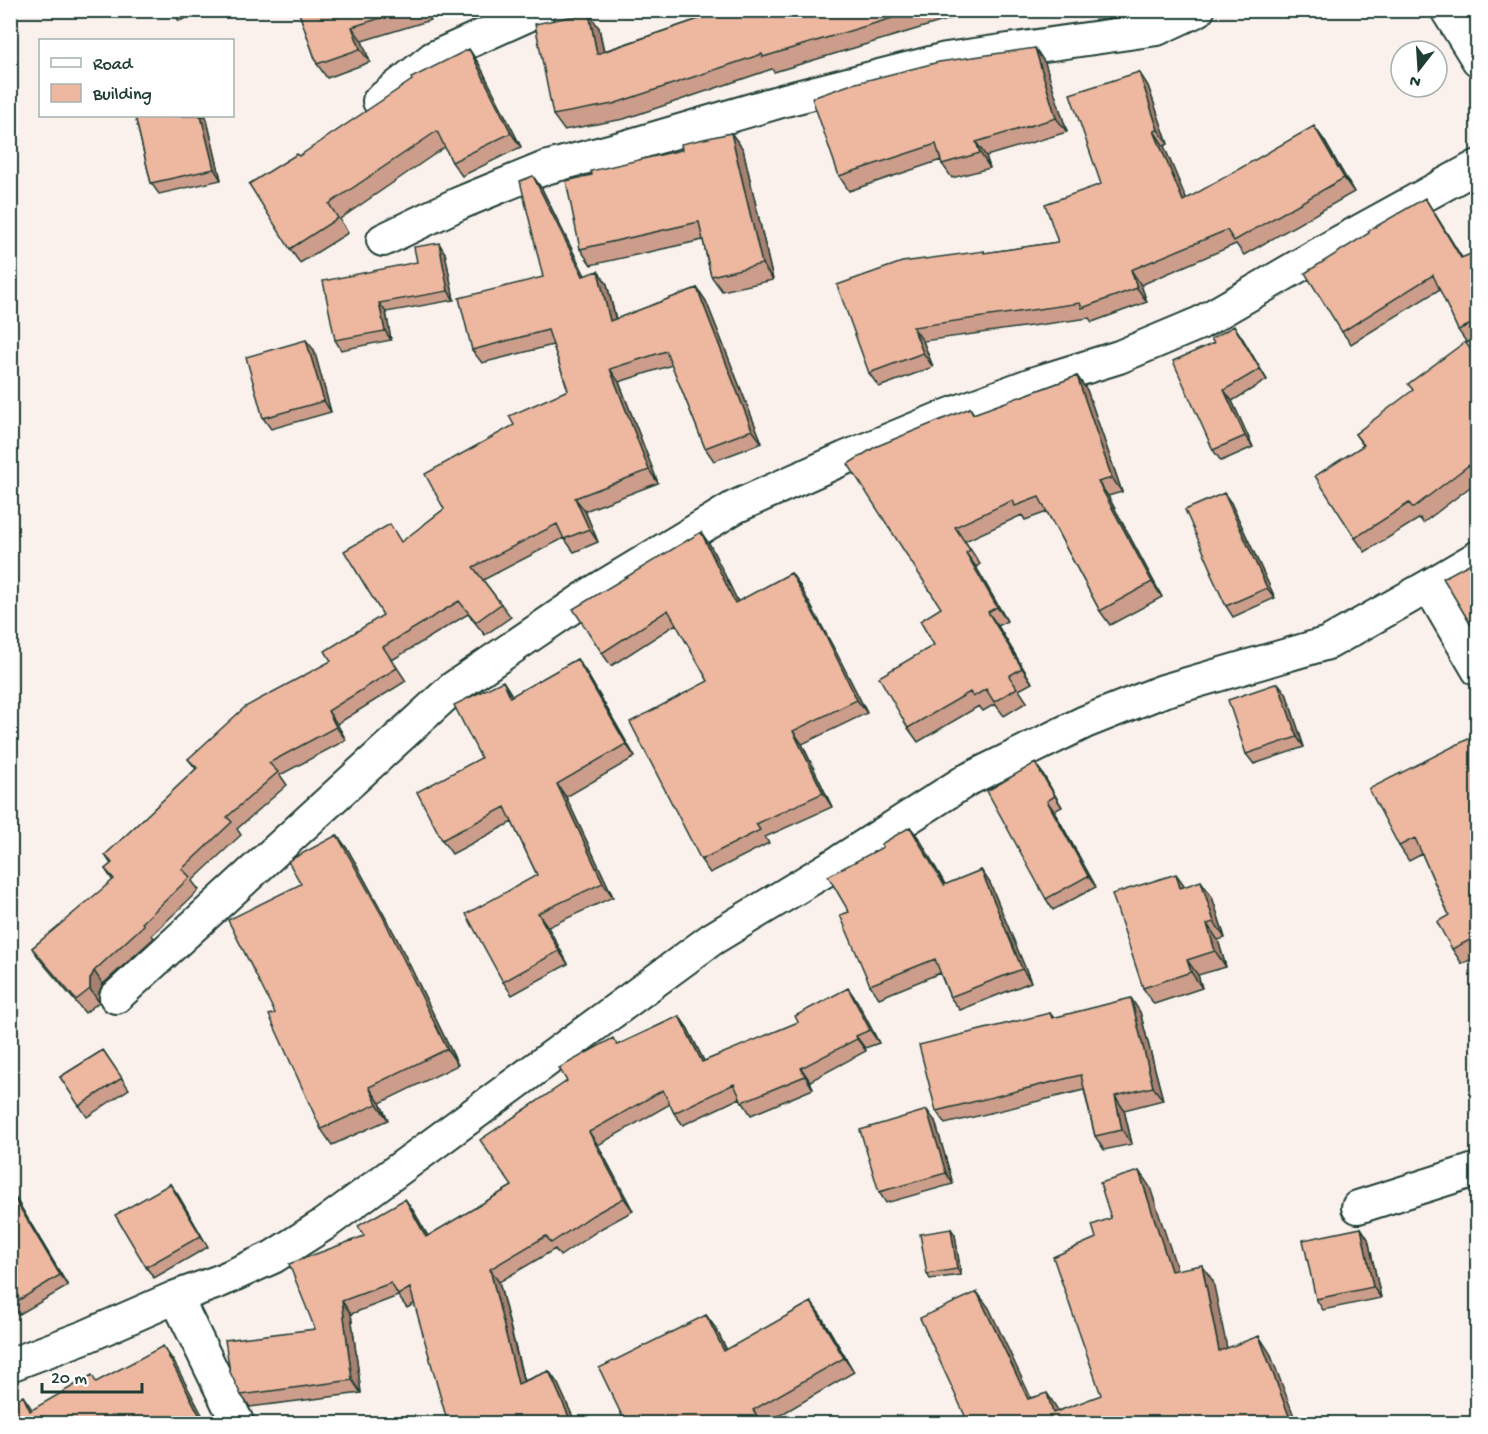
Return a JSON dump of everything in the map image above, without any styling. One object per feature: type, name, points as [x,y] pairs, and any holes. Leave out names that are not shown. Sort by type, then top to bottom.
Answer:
[{"type":"street","points":[[379,101],[433,58],[539,10]]},
{"type":"street","points":[[382,240],[460,202],[545,168],[785,100],[946,59],[1157,29],[1198,10]]},
{"type":"street","points":[[1447,10],[1478,60]]},
{"type":"street","points":[[116,997],[453,688],[604,586],[735,507],[845,458],[941,418],[1032,384],[1119,357],[1200,323],[1478,166]]},
{"type":"street","points":[[10,1365],[87,1336],[273,1257],[323,1225],[712,939],[839,862],[967,780],[1085,722],[1163,691],[1328,643],[1478,557]]},
{"type":"street","points":[[1429,586],[1478,670]]},
{"type":"street","points":[[1358,1207],[1478,1168]]},
{"type":"street","points":[[177,1297],[238,1424]]},
{"type":"building","points":[[298,10],[406,10],[352,27],[360,49],[317,64]]},
{"type":"building","points":[[725,10],[919,10],[763,57],[762,54],[613,104],[553,115],[535,24],[589,13],[597,54]]},
{"type":"building","points":[[1035,48],[1056,118],[976,142],[980,153],[942,164],[936,144],[839,176],[812,98],[852,84],[939,62]]},
{"type":"building","points":[[469,49],[511,133],[452,162],[437,131],[329,204],[338,218],[290,249],[249,184],[297,154],[299,156],[412,80],[411,78]]},
{"type":"building","points":[[1139,72],[1158,130],[1154,131],[1183,201],[1314,126],[1344,178],[1234,241],[1227,230],[1131,270],[1137,288],[1082,308],[1080,303],[913,327],[923,353],[869,373],[837,285],[902,262],[1058,242],[1045,204],[1101,184],[1070,94]]},
{"type":"building","points":[[135,117],[201,117],[214,169],[151,183]]},
{"type":"building","points":[[731,133],[762,264],[711,276],[699,222],[580,249],[566,181],[592,175],[591,171],[682,150],[681,144]]},
{"type":"building","points":[[533,176],[583,276],[598,271],[610,321],[697,288],[752,430],[705,448],[666,351],[610,369],[649,470],[575,498],[589,529],[564,539],[557,524],[473,567],[501,604],[476,622],[459,601],[383,647],[397,668],[328,711],[336,727],[269,763],[278,772],[227,817],[232,822],[182,869],[190,877],[142,923],[144,925],[94,971],[90,979],[90,989],[76,1000],[32,948],[114,879],[105,869],[112,863],[105,855],[197,768],[188,759],[245,707],[331,661],[325,651],[383,615],[344,551],[390,524],[401,542],[444,509],[425,474],[514,425],[509,416],[568,390],[548,330],[472,350],[459,298],[543,277],[520,181]]},
{"type":"building","points":[[1425,198],[1461,258],[1478,251],[1478,321],[1458,330],[1433,275],[1342,332],[1305,273],[1369,233],[1368,231]]},
{"type":"building","points":[[439,243],[448,291],[379,303],[385,331],[335,340],[323,281],[417,262],[414,247]]},
{"type":"building","points":[[1234,326],[1260,369],[1224,390],[1245,436],[1213,450],[1173,361],[1214,343],[1211,339]]},
{"type":"building","points":[[306,340],[324,401],[263,418],[246,357]]},
{"type":"building","points":[[1465,342],[1478,359],[1478,477],[1469,465],[1413,508],[1409,503],[1355,538],[1315,476],[1364,445],[1355,434],[1413,390],[1408,384]]},
{"type":"building","points":[[1077,376],[1112,478],[1098,482],[1152,582],[1100,611],[1039,497],[1015,506],[1013,500],[955,527],[970,550],[966,553],[997,607],[988,612],[1022,668],[1009,676],[1017,688],[994,702],[986,689],[973,697],[970,692],[908,728],[879,677],[934,645],[920,621],[941,608],[848,464],[875,447],[970,408],[973,414]]},
{"type":"building","points":[[1224,493],[1267,588],[1226,606],[1185,510]]},
{"type":"building","points":[[701,532],[735,603],[791,573],[828,640],[857,700],[793,731],[823,793],[756,824],[760,830],[701,860],[630,722],[708,681],[668,610],[602,653],[573,609]]},
{"type":"building","points":[[1478,559],[1478,637],[1443,578]]},
{"type":"building","points":[[577,659],[626,744],[557,784],[603,883],[538,913],[559,951],[503,982],[466,914],[537,875],[505,807],[442,840],[417,792],[481,758],[454,705],[503,681],[510,697]]},
{"type":"building","points":[[1278,683],[1297,737],[1246,754],[1228,700]]},
{"type":"building","points":[[1478,734],[1478,936],[1452,949],[1437,922],[1449,915],[1415,838],[1399,846],[1369,789]]},
{"type":"building","points":[[1035,763],[1055,796],[1047,801],[1088,876],[1046,899],[987,791]]},
{"type":"building","points":[[910,827],[944,885],[981,870],[1022,969],[950,997],[935,959],[870,985],[840,915],[849,912],[828,876],[883,847],[881,844]]},
{"type":"building","points":[[337,835],[384,919],[447,1049],[369,1087],[377,1104],[321,1129],[269,1015],[275,1013],[228,920],[301,884],[288,861]]},
{"type":"building","points":[[1176,874],[1180,888],[1201,881],[1214,922],[1207,924],[1215,951],[1187,960],[1191,972],[1143,988],[1112,894]]},
{"type":"building","points":[[848,988],[870,1030],[801,1068],[805,1076],[742,1102],[734,1084],[674,1113],[663,1090],[589,1132],[624,1198],[551,1243],[546,1236],[490,1269],[518,1384],[549,1371],[572,1424],[448,1424],[410,1288],[398,1295],[391,1283],[342,1301],[352,1380],[241,1395],[230,1372],[225,1340],[315,1329],[289,1264],[364,1236],[358,1226],[405,1199],[426,1237],[512,1186],[480,1140],[567,1081],[559,1068],[613,1038],[617,1045],[679,1016],[702,1062],[798,1022],[795,1016]]},
{"type":"building","points":[[1131,998],[1153,1087],[1115,1096],[1122,1130],[1095,1136],[1081,1075],[936,1111],[919,1045],[1050,1013],[1052,1018]]},
{"type":"building","points":[[103,1050],[122,1078],[79,1106],[60,1077]]},
{"type":"building","points":[[927,1110],[946,1173],[879,1192],[860,1130]]},
{"type":"building","points":[[1139,1171],[1171,1271],[1202,1265],[1219,1351],[1259,1336],[1292,1424],[950,1424],[966,1418],[920,1318],[977,1292],[1028,1399],[1047,1393],[1053,1413],[1101,1395],[1053,1257],[1096,1238],[1092,1225],[1111,1218],[1100,1183]]},
{"type":"building","points":[[170,1184],[201,1236],[146,1267],[115,1215]]},
{"type":"building","points":[[10,1191],[60,1275],[11,1305],[10,1305]]},
{"type":"building","points":[[1361,1228],[1373,1287],[1316,1299],[1303,1240]]},
{"type":"building","points":[[951,1229],[957,1269],[927,1274],[920,1234]]},
{"type":"building","points":[[811,1302],[844,1358],[753,1410],[760,1424],[626,1424],[599,1368],[706,1315],[724,1351]]},
{"type":"building","points":[[163,1346],[204,1424],[10,1424],[10,1402],[23,1396],[30,1411],[92,1375],[96,1382]]}]
